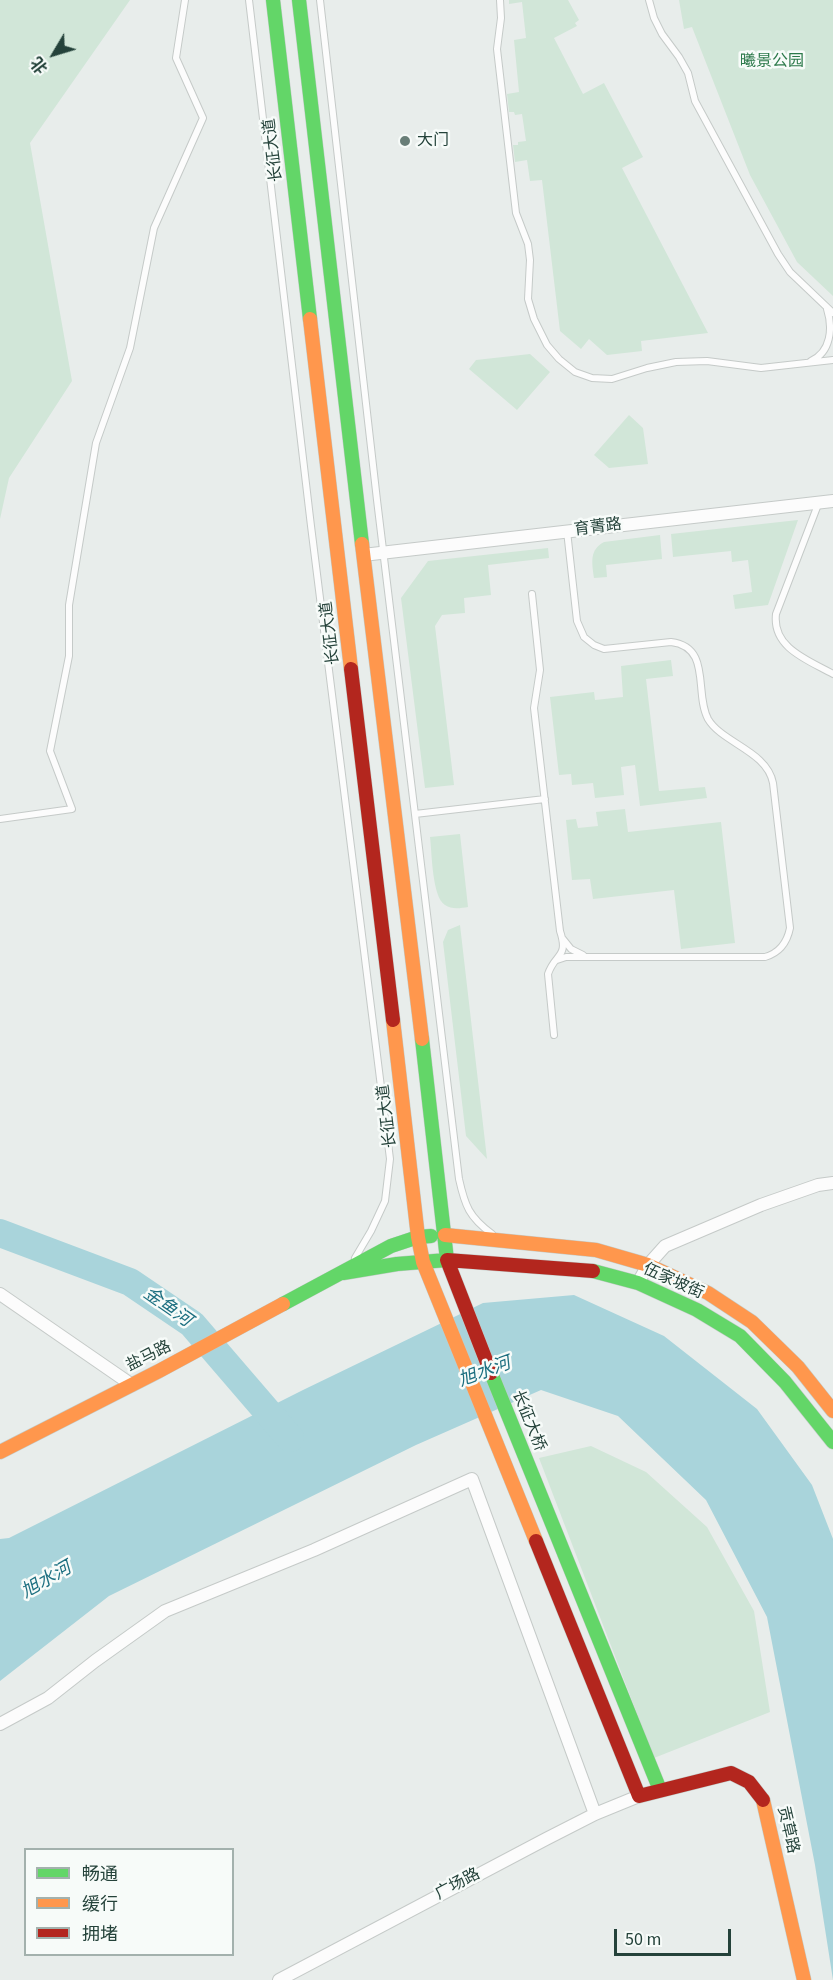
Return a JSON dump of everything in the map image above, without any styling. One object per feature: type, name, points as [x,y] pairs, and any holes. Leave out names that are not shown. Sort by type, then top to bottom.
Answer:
[{"type":"main road","name":"长征大道","points":[[273,0],[418,1237],[423,1262],[639,1796]]},
{"type":"main road","points":[[299,0],[447,1260]]},
{"type":"main road","name":"伍家坡街","points":[[418,1237],[445,1235],[596,1250],[648,1265],[708,1293],[752,1322],[798,1367],[833,1411]]},
{"type":"main road","name":"盐马路","points":[[0,1452],[159,1371],[391,1246],[418,1237]]},
{"type":"main road","name":"伍家坡街","points":[[343,1273],[397,1264],[447,1260],[589,1270],[638,1283],[697,1310],[740,1336],[785,1382],[833,1442]]},
{"type":"main road","name":"长征大桥","points":[[447,1260],[457,1290],[660,1790]]},
{"type":"main road","name":"贡草路","points":[[639,1796],[731,1773],[749,1782],[763,1800],[804,1980]]},
{"type":"street","name":"育菁路","points":[[363,555],[833,501]]},
{"type":"street","points":[[638,1283],[648,1265],[665,1246],[761,1205],[818,1185],[833,1183]]},
{"type":"street","points":[[0,1294],[132,1385]]},
{"type":"street","points":[[0,1724],[48,1698],[165,1611],[315,1550],[472,1479],[595,1814]]},
{"type":"street","name":"广场路","points":[[279,1980],[595,1814],[639,1796]]},
{"type":"lane","points":[[0,819],[72,809],[50,751],[69,656],[69,605],[96,443],[130,348],[154,228],[203,118],[176,58],[185,0]]},
{"type":"lane","points":[[249,0],[311,525],[390,1159],[385,1201],[359,1252],[343,1273]]},
{"type":"lane","points":[[320,0],[383,552],[459,1179],[465,1204],[478,1224],[502,1242]]},
{"type":"lane","points":[[500,0],[501,18],[497,49],[516,213],[526,237],[529,253],[528,299],[537,328],[553,352],[575,372],[603,379],[622,377],[647,368],[676,362],[717,362],[753,368],[833,360]]},
{"type":"lane","points":[[649,0],[662,34],[680,57],[688,73],[695,100],[778,254],[790,272],[833,313]]},
{"type":"lane","points":[[808,363],[826,350],[832,336],[832,319],[823,304]]},
{"type":"lane","points":[[819,502],[776,614],[775,622],[777,632],[787,647],[833,674]]},
{"type":"lane","points":[[557,960],[566,957],[765,957],[774,953],[785,943],[789,934],[790,922],[773,783],[769,772],[762,763],[709,720],[704,707],[698,664],[688,649],[671,642],[604,649],[584,637],[577,621],[567,531]]},
{"type":"lane","points":[[532,594],[540,670],[534,708],[560,931],[564,948],[549,969],[547,979],[554,1035]]},
{"type":"lane","points":[[415,814],[545,799]]},
{"type":"lane","points":[[562,938],[571,950],[589,957]]},
{"type":"green space","points":[[0,0],[130,0],[30,143],[72,381],[9,478],[0,519]]},
{"type":"green space","points":[[509,0],[568,0],[579,20],[575,23],[577,26],[554,38],[583,94],[604,83],[643,157],[622,168],[708,333],[641,341],[642,351],[607,355],[589,339],[581,349],[560,331],[542,180],[530,181],[527,160],[515,162],[513,145],[526,141],[522,114],[515,115],[514,112],[509,112],[507,94],[519,92],[514,40],[526,38],[522,2],[509,4]]},
{"type":"green space","name":"曦景公园","points":[[679,0],[833,0],[833,296],[797,262],[750,175],[692,27],[684,29]]},
{"type":"green space","points":[[530,354],[550,372],[517,410],[469,369],[476,360]]},
{"type":"green space","points":[[629,415],[643,428],[648,464],[609,468],[594,455]]},
{"type":"green space","points":[[798,520],[768,605],[735,609],[733,595],[752,592],[748,560],[732,562],[731,551],[673,557],[671,534]]},
{"type":"green space","points":[[660,535],[662,559],[606,565],[607,577],[594,578],[592,562],[599,545],[604,542]]},
{"type":"green space","points":[[548,548],[549,558],[488,565],[491,595],[464,598],[465,613],[442,615],[435,626],[454,785],[425,788],[401,598],[428,561]]},
{"type":"green space","points":[[671,660],[673,676],[646,679],[659,791],[705,787],[707,798],[640,806],[635,765],[621,767],[624,795],[595,798],[593,783],[572,785],[571,774],[559,775],[550,697],[594,692],[595,700],[623,697],[621,666]]},
{"type":"green space","points":[[625,809],[628,832],[721,822],[735,943],[681,949],[674,890],[593,899],[590,879],[572,880],[566,820],[576,819],[578,828],[598,826],[596,812]]},
{"type":"green space","points":[[460,834],[468,907],[454,908],[445,905],[437,893],[430,837]]},
{"type":"green space","points":[[460,925],[487,1159],[466,1136],[443,942],[448,930]]},
{"type":"green space","points":[[591,1446],[646,1472],[707,1527],[754,1611],[770,1712],[654,1758],[539,1458]]},
{"type":"water","name":"旭水河","points":[[574,1295],[664,1336],[757,1409],[812,1485],[833,1539],[833,1980],[815,1865],[767,1617],[706,1500],[618,1416],[541,1390],[416,1445],[109,1596],[0,1681],[0,1539],[9,1538],[303,1390],[483,1303]]},
{"type":"waterway","name":"金鱼河","points":[[0,1233],[130,1282],[192,1324],[290,1438]]},
{"type":"traffic: fast","points":[[273,0],[310,319]]},
{"type":"traffic: fast","points":[[299,0],[362,544]]},
{"type":"traffic: fast","points":[[343,1273],[397,1264],[447,1260],[422,1039]]},
{"type":"traffic: fast","points":[[283,1304],[391,1246],[418,1237],[431,1236]]},
{"type":"traffic: fast","points":[[593,1271],[638,1283],[697,1310],[740,1336],[785,1382],[833,1442]]},
{"type":"traffic: fast","points":[[491,1373],[660,1790]]},
{"type":"traffic: slow","points":[[310,319],[351,669]]},
{"type":"traffic: slow","points":[[362,544],[422,1039]]},
{"type":"traffic: slow","points":[[393,1020],[418,1237],[423,1262]]},
{"type":"traffic: slow","points":[[445,1235],[596,1250],[648,1265],[708,1293],[752,1322],[798,1367],[833,1411]]},
{"type":"traffic: slow","points":[[423,1262],[536,1541]]},
{"type":"traffic: slow","points":[[0,1452],[159,1371],[283,1304]]},
{"type":"traffic: slow","points":[[763,1800],[804,1980]]},
{"type":"traffic: jam","points":[[351,669],[393,1020]]},
{"type":"traffic: jam","points":[[491,1373],[447,1260],[593,1271]]},
{"type":"traffic: jam","points":[[536,1541],[639,1796],[731,1773],[749,1782],[763,1800]]},
{"type":"place","name":"大门","points":[[405,141]]}]
